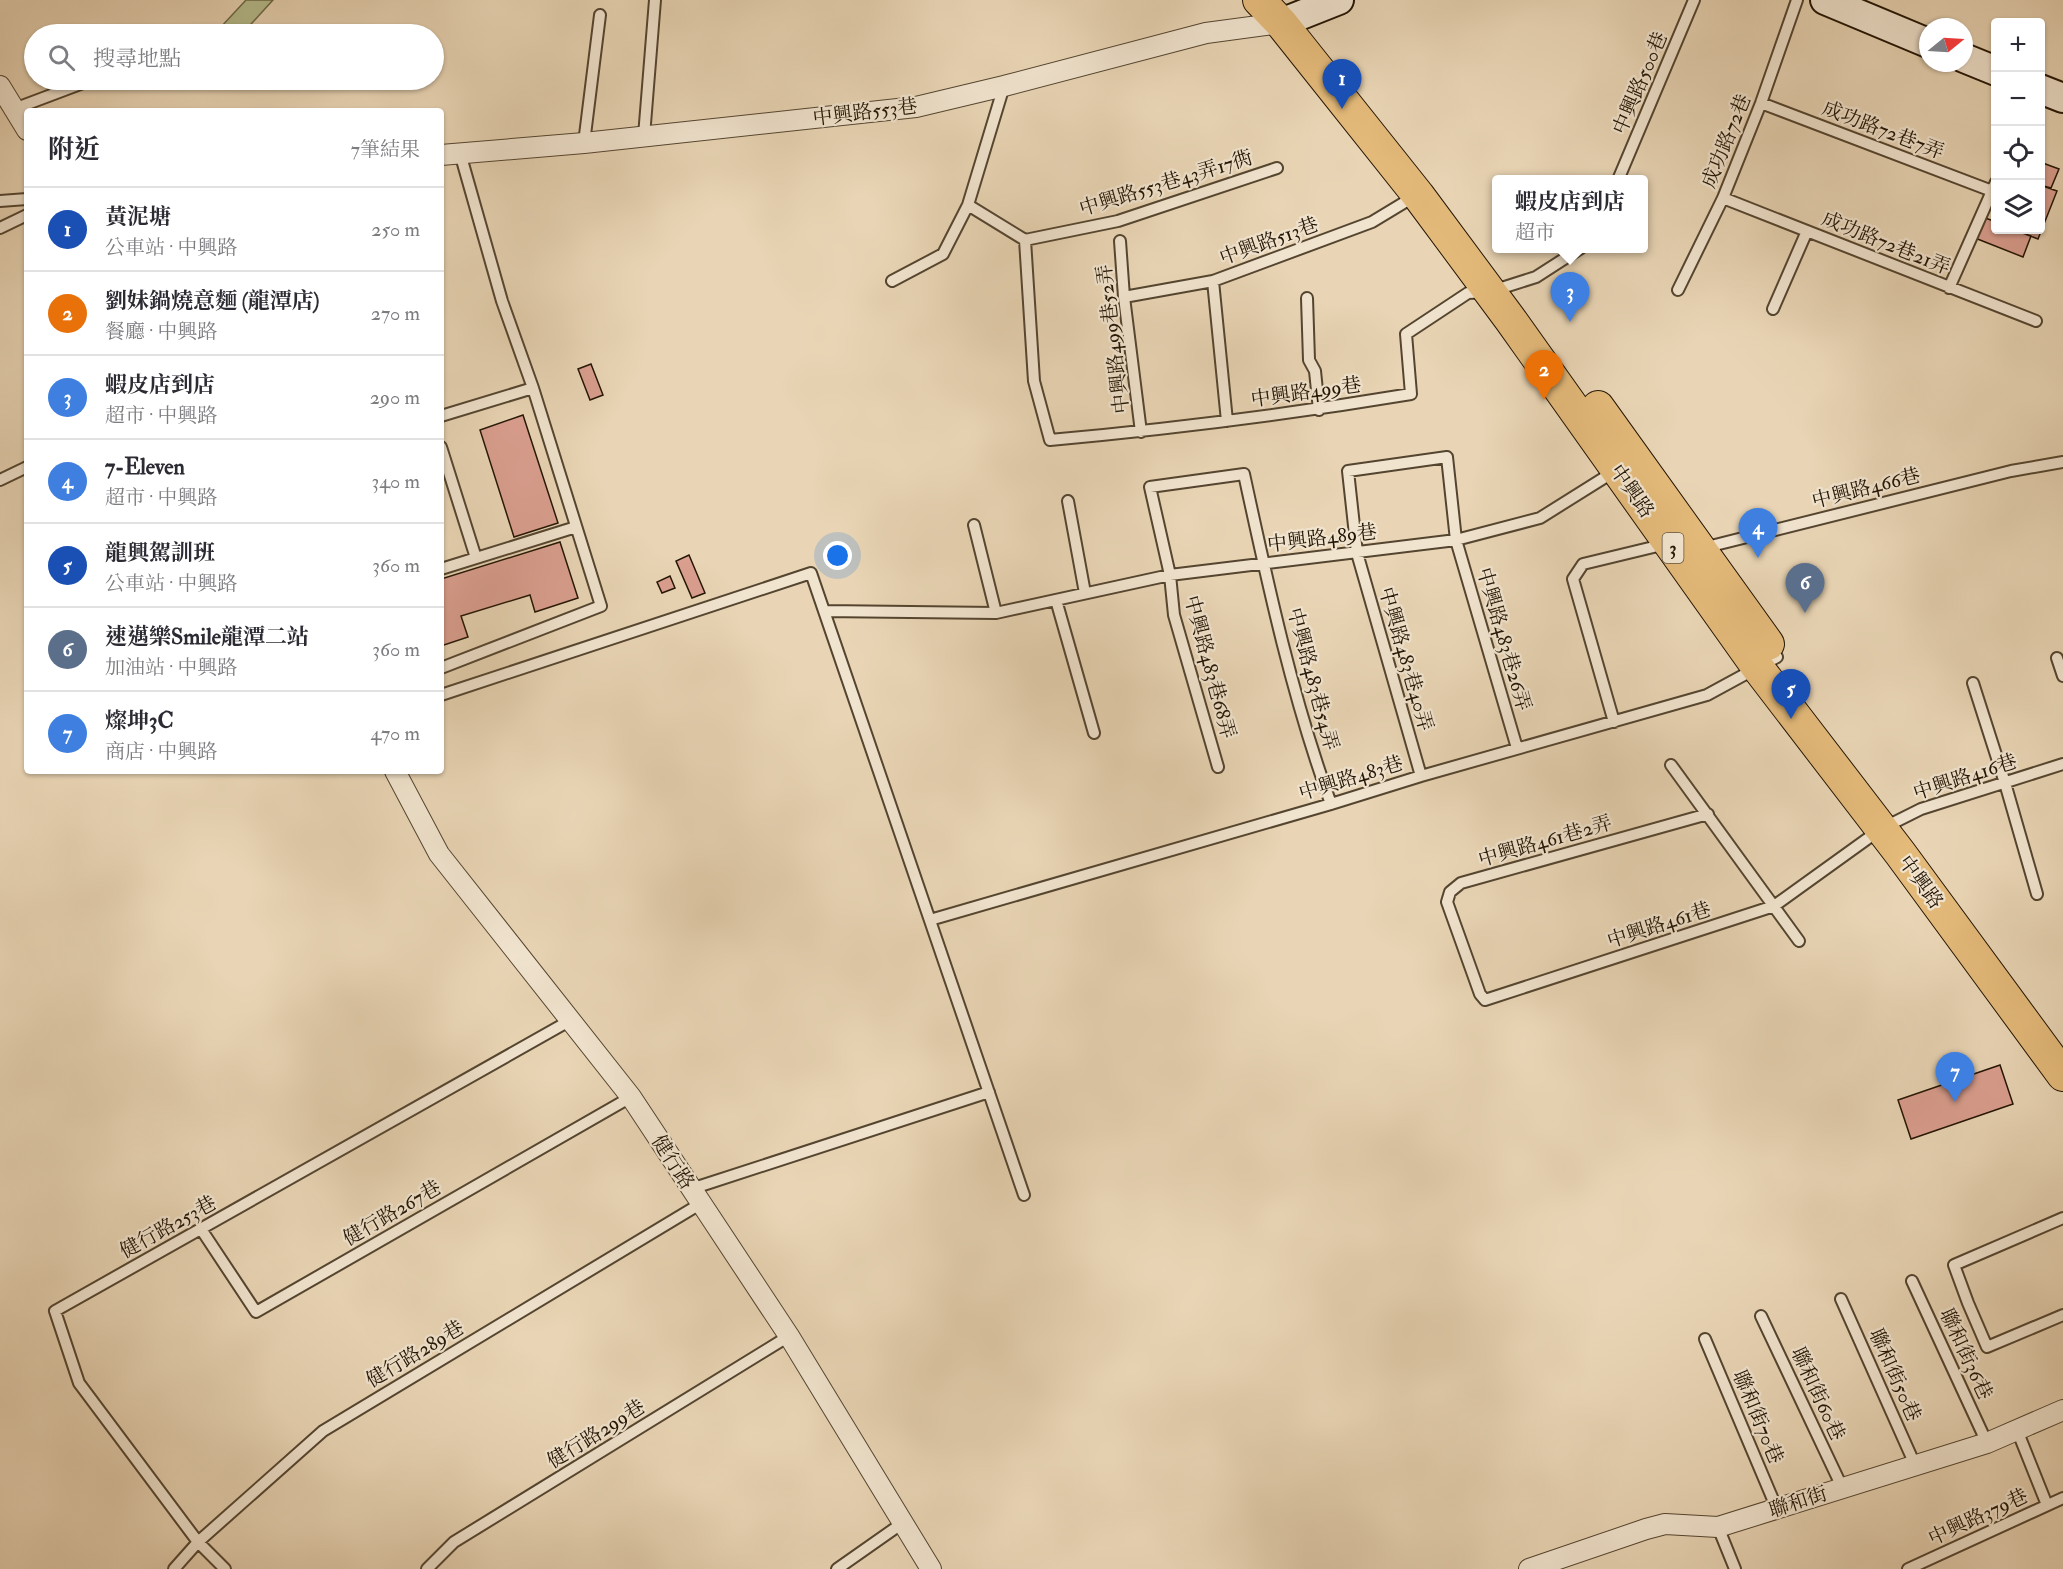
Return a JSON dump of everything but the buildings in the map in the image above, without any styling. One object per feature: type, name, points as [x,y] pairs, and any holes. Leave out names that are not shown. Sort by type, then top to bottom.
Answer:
[{"type":"main road","name":"中興路","points":[[1259,0],[1287,13],[1395,132],[1498,289],[1626,463],[1684,550],[1890,824],[2063,1043]]},
{"type":"main road","name":"中興路","points":[[1287,13],[1418,195],[1498,289]]},
{"type":"main road","name":"中興路","points":[[1890,824],[2063,1075]]},
{"type":"street","points":[[1287,13],[1339,0]]},
{"type":"street","points":[[1825,0],[1919,39]]},
{"type":"street","name":"中興路553巷","points":[[450,154],[584,143],[916,107],[1287,13]]},
{"type":"street","points":[[1973,61],[1991,68]]},
{"type":"street","points":[[0,86],[24,125]]},
{"type":"street","points":[[2045,91],[2063,98]]},
{"type":"street","name":"健行路","points":[[397,774],[439,854],[631,1097],[789,1336],[904,1522],[930,1569]]},
{"type":"street","name":"聯和街","points":[[1529,1569],[1665,1524],[1718,1527],[1987,1443],[2063,1410]]},
{"type":"lane","points":[[644,136],[654,0]]},
{"type":"lane","name":"中興路500巷","points":[[1620,175],[1694,0]]},
{"type":"lane","name":"成功路72巷","points":[[1678,290],[1724,198],[1761,103],[1797,0]]},
{"type":"lane","points":[[584,143],[600,15]]},
{"type":"lane","points":[[892,281],[943,254],[968,206],[1004,86]]},
{"type":"lane","points":[[14,109],[64,90]]},
{"type":"lane","name":"成功路72巷7弄","points":[[1761,103],[1991,185]]},
{"type":"lane","points":[[444,667],[601,606],[533,388],[450,154]]},
{"type":"lane","name":"中興路553巷43弄17衖","points":[[1025,240],[1118,221],[1277,168]]},
{"type":"lane","points":[[1949,288],[1991,193]]},
{"type":"lane","name":"中興路513巷","points":[[1124,297],[1213,281],[1372,222],[1418,195]]},
{"type":"lane","name":"成功路72巷21弄","points":[[1724,198],[2036,321]]},
{"type":"lane","points":[[0,201],[24,199]]},
{"type":"lane","points":[[968,206],[1025,240]]},
{"type":"lane","points":[[0,228],[24,216]]},
{"type":"lane","points":[[1773,309],[1807,231]]},
{"type":"lane","name":"中興路499巷","points":[[1025,240],[1034,381],[1050,440],[1142,432],[1319,410],[1411,394],[1406,334],[1468,293],[1498,289]]},
{"type":"lane","name":"中興路499巷52弄","points":[[1120,241],[1124,297],[1142,432]]},
{"type":"lane","points":[[1498,289],[1536,277],[1575,253]]},
{"type":"lane","points":[[1213,281],[1227,421]]},
{"type":"lane","points":[[1307,298],[1309,360],[1315,371],[1319,410]]},
{"type":"lane","points":[[444,415],[533,388]]},
{"type":"lane","points":[[444,457],[476,558]]},
{"type":"lane","name":"中興路483巷26弄","points":[[1389,466],[1447,458],[1456,540],[1517,748]]},
{"type":"lane","name":"中興路466巷","points":[[1614,722],[1573,579],[1583,564],[1684,550],[2011,471],[2063,462]]},
{"type":"lane","name":"中興路489巷","points":[[824,611],[996,613],[1170,575],[1456,540],[1540,518],[1626,463]]},
{"type":"lane","name":"中興路483巷40弄","points":[[1389,466],[1348,471],[1358,553],[1421,776]]},
{"type":"lane","points":[[0,480],[24,468]]},
{"type":"lane","name":"中興路483巷54弄","points":[[1200,479],[1244,474],[1263,563],[1309,743],[1331,804]]},
{"type":"lane","name":"中興路483巷68弄","points":[[1200,479],[1150,487],[1170,575],[1174,615],[1218,767]]},
{"type":"lane","points":[[1068,501],[1085,593]]},
{"type":"lane","points":[[974,525],[996,613]]},
{"type":"lane","points":[[444,568],[576,527]]},
{"type":"lane","points":[[444,694],[811,573],[1024,1195]]},
{"type":"lane","points":[[1056,600],[1094,733]]},
{"type":"lane","points":[[2057,658],[2063,676]]},
{"type":"lane","name":"中興路483巷","points":[[930,920],[1517,748],[1707,695],[1768,662]]},
{"type":"lane","points":[[1973,683],[2037,894]]},
{"type":"lane","name":"中興路416巷","points":[[1890,824],[1921,809],[2063,764]]},
{"type":"lane","points":[[1671,765],[1799,940]]},
{"type":"lane","name":"中興路461巷2弄","points":[[1464,947],[1447,902],[1450,892],[1461,883],[1708,814]]},
{"type":"lane","name":"中興路461巷","points":[[1464,947],[1480,994],[1485,1000],[1774,906],[1890,824]]},
{"type":"lane","name":"健行路253巷","points":[[225,1569],[198,1542],[78,1383],[55,1311],[571,1020]]},
{"type":"lane","name":"健行路289巷","points":[[174,1569],[198,1542],[322,1431],[696,1197],[989,1092]]},
{"type":"lane","name":"健行路267巷","points":[[201,1230],[256,1312],[631,1097]]},
{"type":"lane","points":[[2063,1218],[1954,1264],[1968,1303],[1988,1347],[2063,1315]]},
{"type":"lane","name":"聯和街36巷","points":[[1912,1281],[1987,1443]]},
{"type":"lane","name":"聯和街50巷","points":[[1841,1299],[1916,1467]]},
{"type":"lane","name":"聯和街60巷","points":[[1761,1316],[1842,1487]]},
{"type":"lane","name":"健行路299巷","points":[[427,1569],[454,1542],[789,1336]]},
{"type":"lane","name":"聯和街70巷","points":[[1705,1339],[1777,1509]]},
{"type":"lane","points":[[2017,1430],[2047,1505]]},
{"type":"lane","name":"中興路379巷","points":[[1908,1569],[2063,1498]]},
{"type":"lane","points":[[837,1569],[904,1522]]},
{"type":"lane","points":[[1718,1527],[1735,1569]]},
{"type":"green space","points":[[246,0],[273,0],[251,24],[224,24]]},
{"type":"place","name":"黃泥塘","points":[[1342,109]]},
{"type":"place","name":"蝦皮店到店","points":[[1570,322]]},
{"type":"place","name":"劉妹鍋燒意麵 (龍潭店)","points":[[1544,400]]},
{"type":"place","name":"7-Eleven","points":[[1758,558]]},
{"type":"place","name":"速邁樂Smile龍潭二站","points":[[1805,613]]},
{"type":"place","name":"龍興駕訓班","points":[[1791,719]]},
{"type":"place","name":"燦坤3C","points":[[1955,1102]]}]
